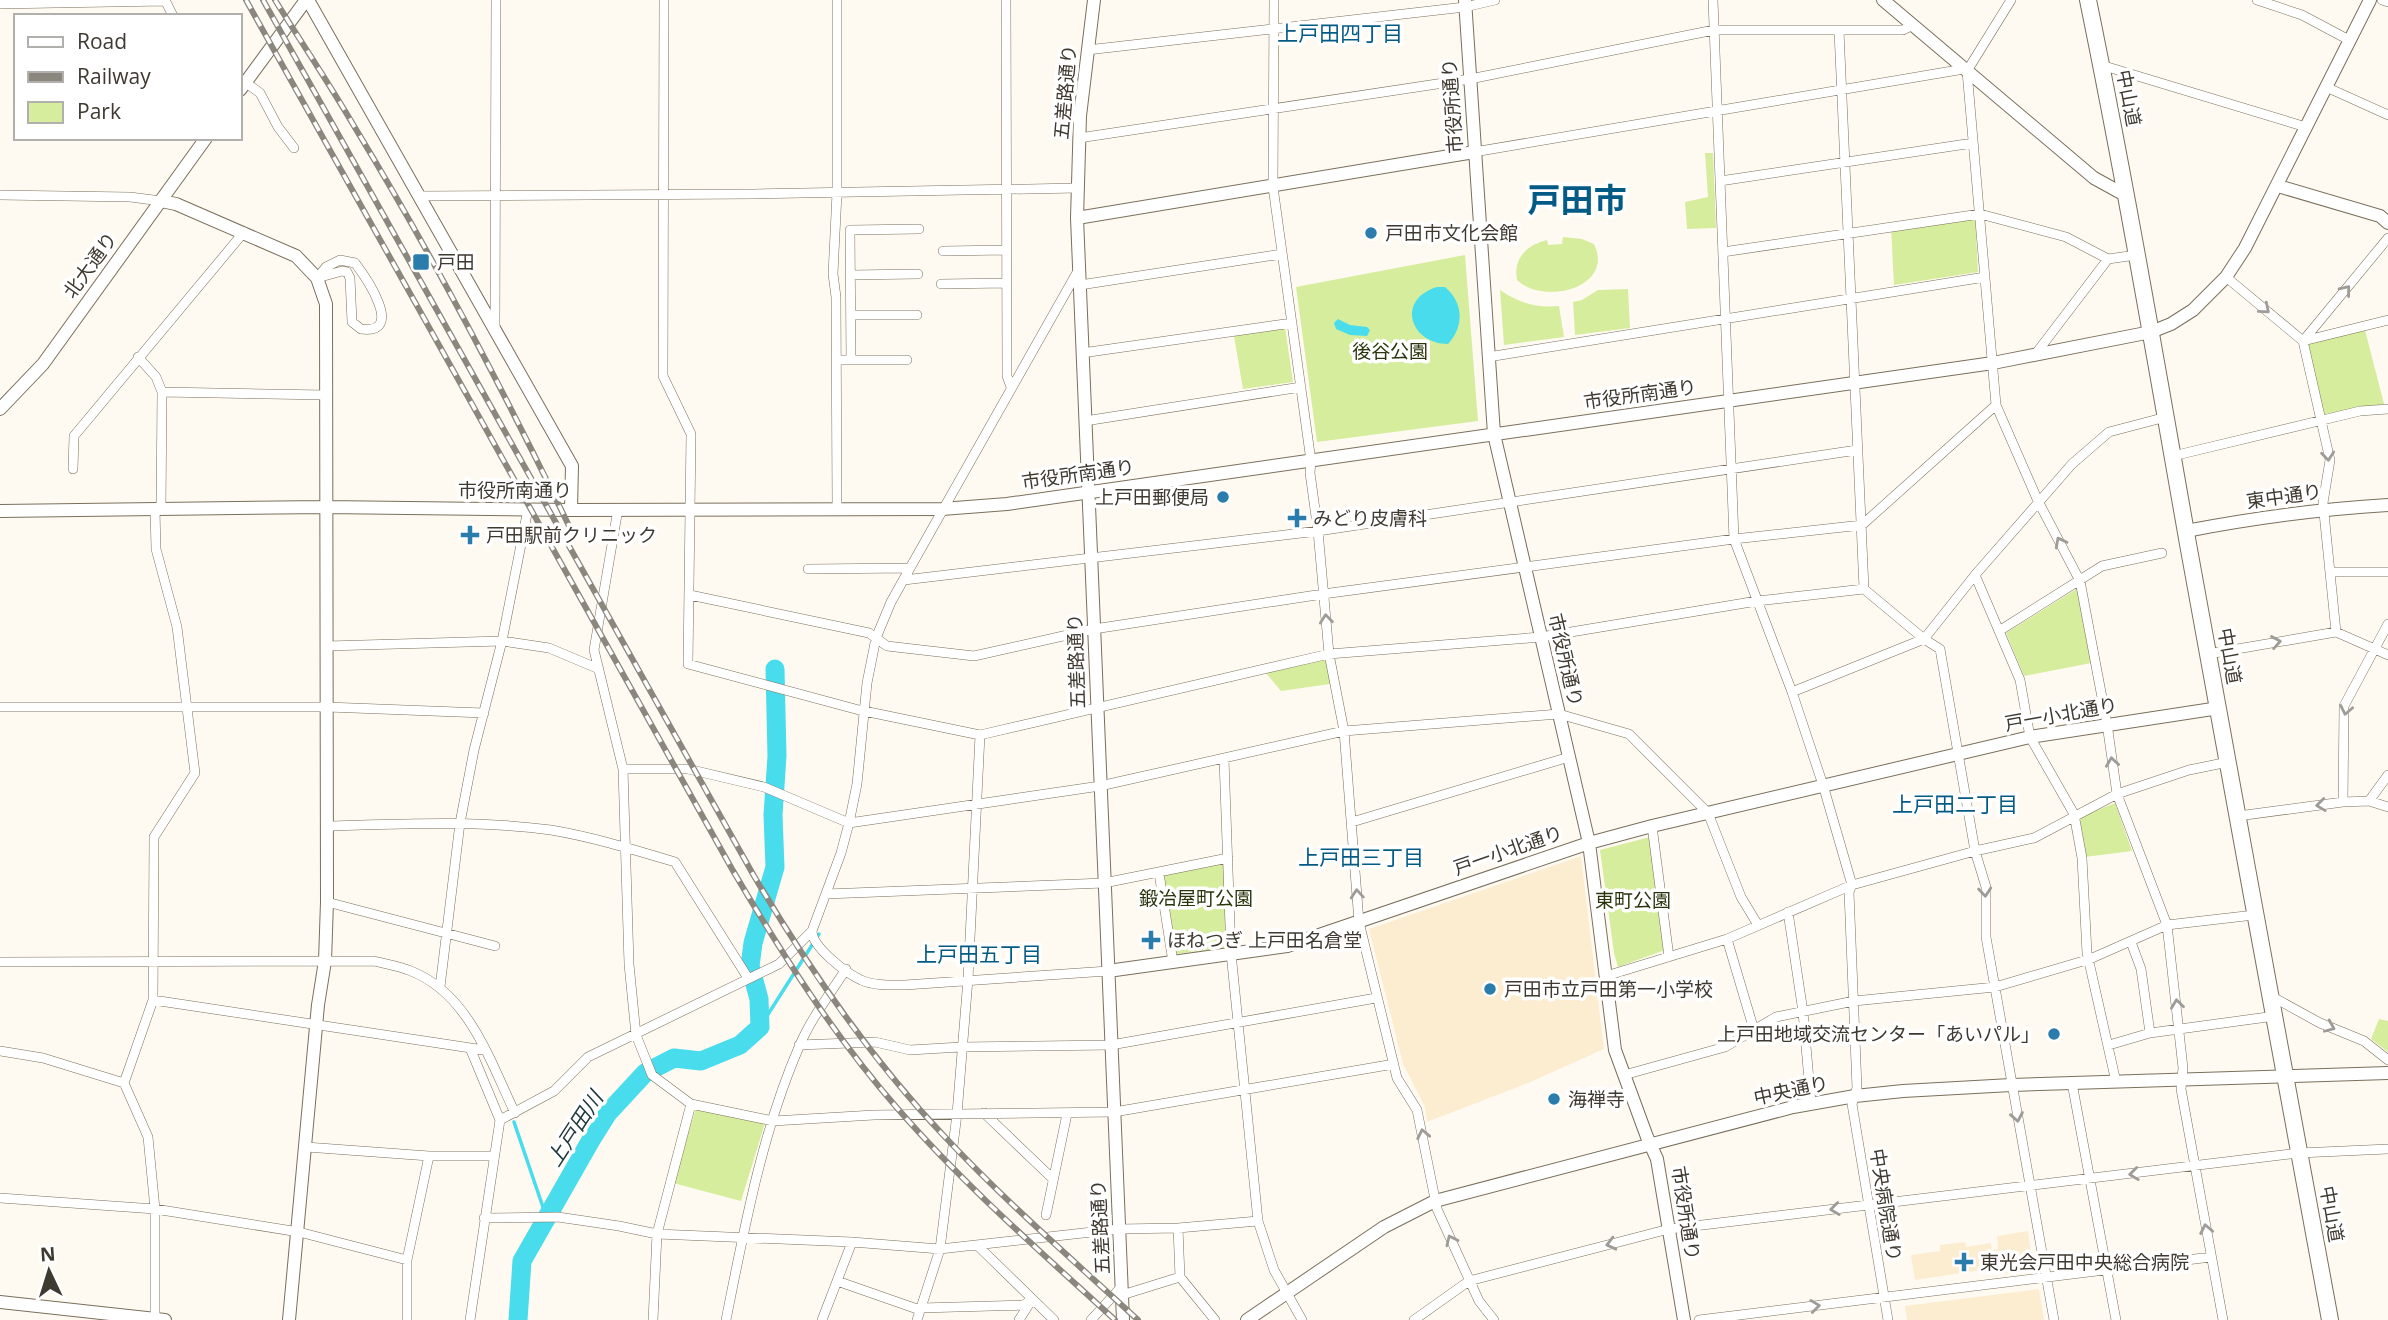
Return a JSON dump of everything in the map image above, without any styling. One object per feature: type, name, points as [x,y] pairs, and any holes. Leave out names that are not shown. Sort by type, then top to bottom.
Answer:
[{"type":"highway","name":"中山道","points":[[2088,0],[2330,1320]]},
{"type":"street","points":[[293,148],[260,93],[243,86],[307,0],[572,466],[571,510]]},
{"type":"street","points":[[495,331],[496,0]]},
{"type":"street","points":[[664,0],[663,376],[691,434],[688,664],[863,710],[980,735],[1329,654],[1541,637],[1757,601],[1864,589],[1940,649],[1975,851],[1986,887],[1986,937],[2054,1320]]},
{"type":"street","points":[[837,0],[837,192],[833,274],[836,297],[837,509]]},
{"type":"street","points":[[1006,0],[1007,376],[1011,387]]},
{"type":"street","name":"五差路通り","points":[[1094,0],[1079,138],[1077,218],[1123,1320]]},
{"type":"street","points":[[1274,0],[1273,187],[1311,461],[1329,654],[1344,731],[1359,922],[1397,1078],[1418,1110],[1437,1209],[1479,1301],[1494,1320]]},
{"type":"street","points":[[1087,50],[1495,0]]},
{"type":"street","name":"中央病院通り","points":[[1713,0],[1734,539],[1823,785],[1852,885],[1849,892],[1857,1088],[1852,1104],[1888,1320]]},
{"type":"street","points":[[1883,0],[2094,178],[2125,195]]},
{"type":"street","points":[[2011,0],[1966,70],[1996,405],[2038,501],[2080,581],[2107,724],[2117,794],[2167,925],[2179,1028],[2181,1089],[2223,1320]]},
{"type":"street","points":[[2257,0],[2302,15],[2349,40]]},
{"type":"street","name":"市役所南通り","points":[[0,511],[325,507],[571,510],[943,509],[1007,504],[1993,363],[2151,332],[2182,318],[2226,277],[2245,248],[2278,186],[2370,0]]},
{"type":"street","points":[[2382,0],[2388,2]]},
{"type":"street","points":[[0,4],[165,1]]},
{"type":"street","name":"市役所通り","points":[[1465,3],[1494,435],[1589,843],[1615,1050],[1657,1159],[1684,1320]]},
{"type":"street","points":[[1079,138],[1470,79],[1714,30],[1903,30],[1913,25]]},
{"type":"street","points":[[1839,30],[1864,589]]},
{"type":"street","points":[[2101,65],[2306,127]]},
{"type":"street","points":[[1077,218],[1966,70]]},
{"type":"street","points":[[2326,87],[2388,116]]},
{"type":"street","name":"北大通り","points":[[0,409],[43,364],[204,140]]},
{"type":"street","points":[[1720,181],[1973,143]]},
{"type":"street","points":[[2278,186],[2380,216],[2388,223]]},
{"type":"street","points":[[418,196],[1077,188]]},
{"type":"street","points":[[0,195],[130,197],[176,204],[296,256],[317,278],[326,304],[325,961],[289,1320]]},
{"type":"street","points":[[1723,251],[1980,214],[2066,237],[2108,259],[2136,255]]},
{"type":"street","points":[[850,360],[850,230],[919,229]]},
{"type":"street","points":[[73,469],[74,436],[244,232]]},
{"type":"street","points":[[2303,341],[2388,238]]},
{"type":"street","points":[[943,251],[1007,250]]},
{"type":"street","points":[[1080,285],[1282,254]]},
{"type":"street","points":[[2034,356],[2108,259]]},
{"type":"street","points":[[340,260],[355,263],[380,305],[380,321],[366,330],[352,322],[350,278],[347,272],[317,278],[326,267],[340,260]]},
{"type":"street","points":[[500,1120],[554,1091],[588,1057],[779,964],[812,933],[841,853],[858,784],[863,710],[876,638],[910,568],[1079,269]]},
{"type":"street","points":[[850,275],[918,274]]},
{"type":"street","points":[[1488,357],[1985,277]]},
{"type":"street","points":[[2226,277],[2303,341],[2330,460],[2324,506],[2336,632]]},
{"type":"street","points":[[941,284],[1007,283]]},
{"type":"street","points":[[850,315],[917,315]]},
{"type":"street","points":[[2303,341],[2388,320]]},
{"type":"street","points":[[1082,353],[1292,323]]},
{"type":"street","points":[[0,1302],[158,1320],[155,1209],[148,1137],[124,1083],[153,1000],[154,837],[195,774],[177,627],[156,549],[162,391],[156,377],[138,357]]},
{"type":"street","points":[[836,360],[907,360]]},
{"type":"street","points":[[1085,421],[1301,387]]},
{"type":"street","points":[[162,391],[325,395]]},
{"type":"street","points":[[690,595],[869,634],[887,646],[974,656],[1094,629],[1323,594],[1734,539],[1862,525],[1996,405]]},
{"type":"street","points":[[2173,456],[2360,411],[2388,409]]},
{"type":"street","points":[[1791,692],[1924,639],[1975,575],[2072,464],[2109,432],[2166,417]]},
{"type":"street","points":[[904,580],[1318,531],[1857,450]]},
{"type":"street","name":"東中通り","points":[[2186,531],[2324,506],[2388,505]]},
{"type":"street","points":[[440,987],[460,823],[474,750],[502,641],[528,509]]},
{"type":"street","points":[[618,509],[594,650],[623,769],[629,964],[636,1035],[652,1075],[691,1104],[773,1121],[984,1113],[1114,1112],[1394,1064]]},
{"type":"street","points":[[2000,631],[2102,566],[2162,553]]},
{"type":"street","points":[[808,569],[910,568]]},
{"type":"street","points":[[2331,572],[2388,572]]},
{"type":"street","points":[[1975,575],[2021,680],[2030,737],[2074,814],[2082,858],[2087,953],[2116,1082]]},
{"type":"street","points":[[2343,802],[2344,706],[2388,624]]},
{"type":"street","points":[[2208,654],[2336,632],[2388,655]]},
{"type":"street","points":[[327,646],[502,641],[549,648],[599,669]]},
{"type":"street","points":[[0,707],[327,707],[484,713]]},
{"type":"street","name":"戸一小北通り","points":[[812,933],[817,947],[846,969],[861,980],[881,985],[1108,971],[1287,946],[1589,843],[1652,826],[2030,737],[2218,708]]},
{"type":"street","points":[[623,769],[688,769],[764,787],[849,822],[1100,786],[1344,731],[1559,714],[1629,734],[1708,813],[1741,897],[1758,925]]},
{"type":"street","points":[[917,1320],[940,1250],[957,1114],[968,979],[980,735]]},
{"type":"street","points":[[1352,822],[1569,757]]},
{"type":"street","points":[[1224,759],[1231,953],[1258,1221],[1274,1270],[1302,1320]]},
{"type":"street","points":[[1606,976],[1727,939],[1852,885],[1975,851],[2034,838],[2074,814],[2117,794],[2189,770],[2228,762]]},
{"type":"street","points":[[2369,801],[2388,775]]},
{"type":"street","points":[[2238,816],[2343,802],[2369,801],[2388,807]]},
{"type":"street","points":[[327,827],[460,823],[553,831],[675,862],[749,977]]},
{"type":"street","points":[[1652,826],[1669,957]]},
{"type":"street","points":[[826,894],[1104,883],[1228,858]]},
{"type":"street","points":[[1159,873],[1173,962]]},
{"type":"street","points":[[327,902],[495,946]]},
{"type":"street","points":[[1788,912],[1803,1012],[1811,1103]]},
{"type":"street","points":[[1624,1075],[1725,1047],[1776,1017],[1854,1001],[1995,987],[2090,959],[2167,925],[2254,915]]},
{"type":"street","points":[[1727,939],[1754,1030]]},
{"type":"street","points":[[2131,942],[2141,969],[2150,1033]]},
{"type":"street","points":[[0,962],[374,961],[411,971],[440,987],[463,1010],[515,1113]]},
{"type":"street","points":[[726,1320],[742,1237],[773,1121],[799,1045],[846,969]]},
{"type":"street","points":[[2271,996],[2320,1023],[2364,1041],[2388,1060]]},
{"type":"street","points":[[799,1045],[875,1042],[911,1050],[1111,1045],[1376,998]]},
{"type":"street","points":[[153,1000],[484,1050]]},
{"type":"street","points":[[2109,1045],[2150,1033],[2275,1016]]},
{"type":"street","points":[[470,1048],[500,1120],[470,1320]]},
{"type":"street","points":[[0,1051],[43,1058],[124,1083]]},
{"type":"street","name":"中央通り","points":[[1247,1320],[1384,1227],[1435,1201],[1811,1103],[1903,1091],[2011,1085],[2388,1073]]},
{"type":"street","points":[[2072,1083],[2116,1320]]},
{"type":"street","points":[[653,1320],[657,1234],[691,1104]]},
{"type":"street","points":[[984,1113],[1053,1180]]},
{"type":"street","points":[[1046,1214],[1066,1114]]},
{"type":"street","points":[[306,1147],[429,1156],[494,1156]]},
{"type":"street","points":[[1415,1320],[1469,1281],[1669,1229],[2299,1153],[2388,1149]]},
{"type":"street","points":[[407,1320],[407,1260],[429,1156]]},
{"type":"street","points":[[0,1198],[155,1209],[299,1232],[407,1260]]},
{"type":"street","points":[[484,1218],[554,1217],[657,1234],[852,1242],[940,1250],[1119,1229],[1178,1228],[1258,1221]]},
{"type":"street","points":[[1178,1228],[1180,1278],[1215,1320]]},
{"type":"street","points":[[822,1320],[852,1242]]},
{"type":"street","points":[[978,1246],[1054,1320]]},
{"type":"street","points":[[1699,1320],[2211,1257]]},
{"type":"street","points":[[1091,1320],[1122,1290],[1180,1278]]},
{"type":"street","points":[[837,1281],[921,1309],[1023,1304],[1032,1300]]},
{"type":"street","points":[[1019,1320],[1032,1300]]},
{"type":"shaded area","name":"戸田市立戸田第一小学校","points":[[1581,856],[1604,1049],[1528,1083],[1427,1122],[1425,1107],[1403,1064],[1369,929]]},
{"type":"shaded area","points":[[2028,1231],[2033,1270],[2002,1274],[1999,1258],[1994,1259],[1996,1268],[1915,1280],[1911,1255],[1940,1251],[1940,1245],[1965,1242],[1966,1247],[1991,1243],[1992,1250],[1998,1249],[1997,1236]]},
{"type":"shaded area","points":[[2039,1289],[2044,1320],[1907,1320],[1905,1306]]},
{"type":"green space","points":[[1705,153],[1713,153],[1716,228],[1687,229],[1685,202],[1708,197]]},
{"type":"green space","points":[[1975,217],[1978,272],[1894,285],[1891,228]]},
{"type":"green space","points":[[1563,237],[1582,239],[1594,244],[1598,259],[1595,271],[1586,281],[1574,288],[1544,291],[1529,288],[1517,280],[1519,259],[1528,249],[1547,240],[1548,245],[1562,244]]},
{"type":"green space","name":"後谷公園","points":[[1465,255],[1478,421],[1317,442],[1296,287]]},
{"type":"green space","points":[[1628,289],[1630,328],[1575,335],[1573,302],[1598,290]]},
{"type":"green space","points":[[1500,290],[1528,304],[1559,306],[1564,337],[1504,345]]},
{"type":"green space","points":[[1285,327],[1293,382],[1243,389],[1234,336]]},
{"type":"green space","points":[[2365,330],[2384,404],[2324,414],[2308,344]]},
{"type":"green space","points":[[2078,588],[2091,663],[2024,676],[2006,633]]},
{"type":"green space","points":[[1327,659],[1330,684],[1281,691],[1266,673]]},
{"type":"green space","points":[[2115,803],[2132,851],[2085,857],[2080,817]]},
{"type":"green space","name":"東町公園","points":[[1650,837],[1665,950],[1618,967],[1600,850]]},
{"type":"green space","name":"鍛冶屋町公園","points":[[1225,862],[1226,948],[1175,954],[1162,875]]},
{"type":"green space","points":[[2379,1019],[2388,1021],[2388,1052],[2371,1039]]},
{"type":"green space","points":[[696,1108],[765,1123],[741,1201],[673,1183]]},
{"type":"water","points":[[1437,287],[1445,287],[1451,293],[1460,314],[1457,330],[1448,344],[1425,337],[1413,320],[1412,311],[1416,301],[1424,293]]},
{"type":"water","points":[[1338,319],[1370,330],[1367,336],[1350,335],[1336,329],[1334,323]]},
{"type":"waterway","name":"上戸田川","points":[[518,1320],[522,1261],[608,1113],[645,1073],[674,1058],[701,1061],[740,1045],[760,1027],[759,999],[750,966],[753,943],[775,867],[775,669]]},
{"type":"waterway","name":"上戸田川","points":[[760,1027],[819,934]]},
{"type":"waterway","points":[[514,1122],[546,1216]]},
{"type":"railway","points":[[246,0],[732,869],[790,963],[852,1053],[923,1137],[1004,1218],[1115,1320]]},
{"type":"railway","points":[[263,0],[754,876],[796,945],[866,1044],[945,1137],[1016,1208],[1138,1320]]},
{"type":"railway","points":[[275,0],[344,110],[440,274],[570,528]]},
{"type":"place","name":"戸田市文化会館","points":[[1371,233]]},
{"type":"place","name":"戸田","points":[[421,262]]},
{"type":"place","name":"上戸田郵便局","points":[[1223,497]]},
{"type":"place","name":"みどり皮膚科","points":[[1297,518]]},
{"type":"place","name":"戸田駅前クリニック","points":[[470,535]]},
{"type":"place","name":"ほねつぎ 上戸田名倉堂","points":[[1151,940]]},
{"type":"place","name":"戸田市立戸田第一小学校","points":[[1490,989]]},
{"type":"place","name":"上戸田地域交流センター「あいパル」","points":[[2054,1034]]},
{"type":"place","name":"海禅寺","points":[[1554,1099]]},
{"type":"place","name":"東光会戸田中央総合病院","points":[[1964,1262]]},
{"type":"district","name":"上戸田四丁目","points":[[1340,34]]},
{"type":"district","name":"戸田市","points":[[1577,200]]},
{"type":"district","name":"上戸田二丁目","points":[[1955,805]]},
{"type":"district","name":"上戸田三丁目","points":[[1361,858]]},
{"type":"district","name":"上戸田五丁目","points":[[979,955]]}]
